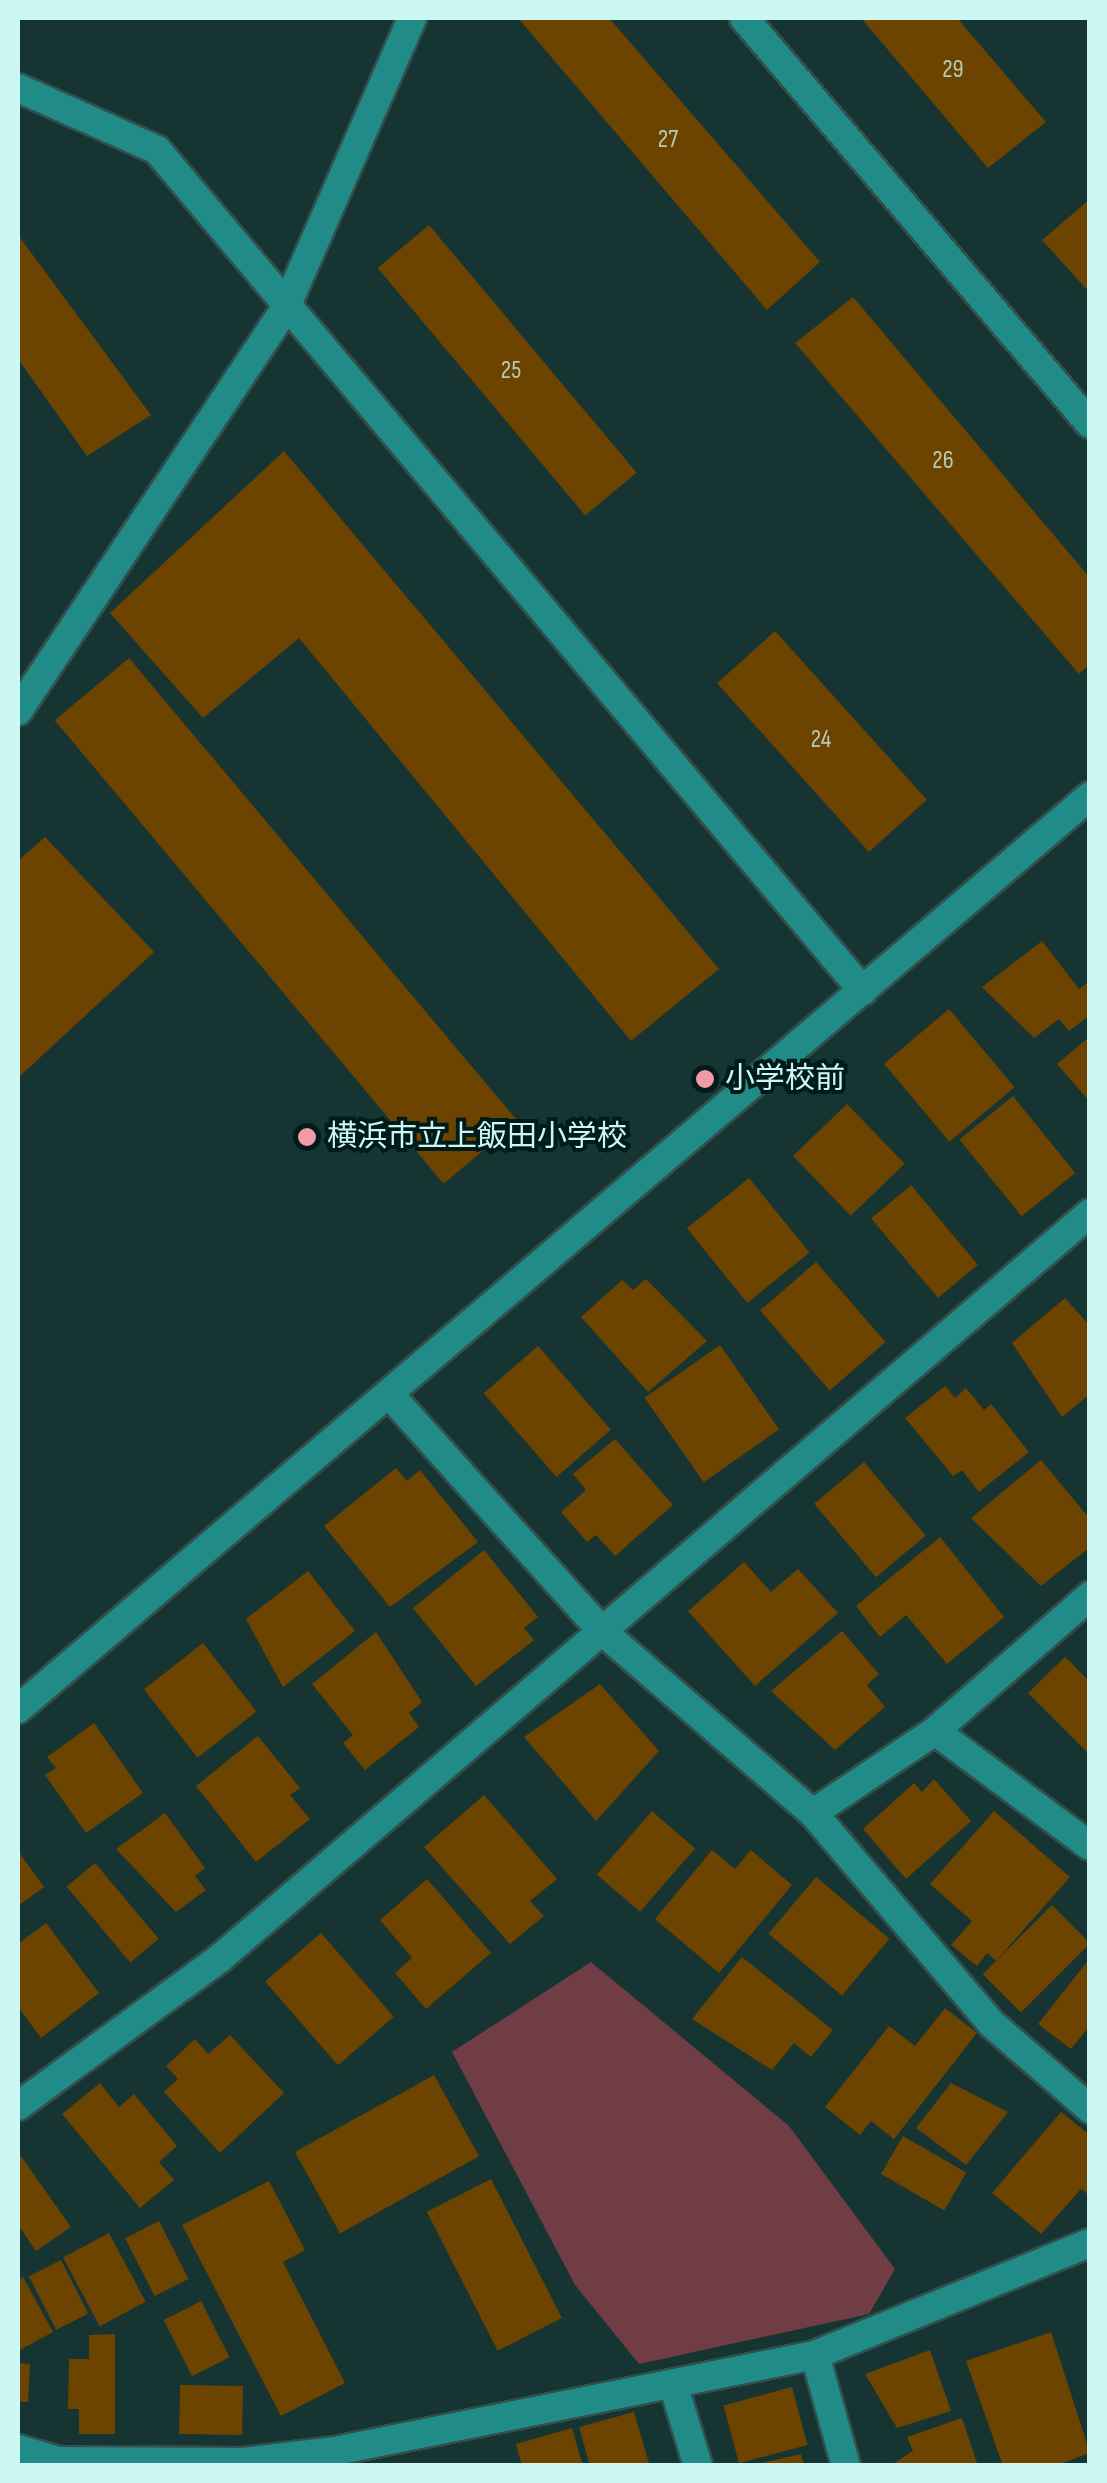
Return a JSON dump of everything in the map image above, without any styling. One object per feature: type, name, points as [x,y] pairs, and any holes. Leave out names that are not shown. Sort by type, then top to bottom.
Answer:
[{"type":"street","points":[[18,711],[286,306],[412,18]]},
{"type":"street","points":[[744,18],[1090,424]]},
{"type":"street","points":[[18,88],[157,150],[863,991]]},
{"type":"street","points":[[18,1709],[1090,796]]},
{"type":"street","points":[[18,2106],[220,1958],[1090,1213]]},
{"type":"street","points":[[390,1395],[603,1632],[813,1813],[992,2024],[1090,2109]]},
{"type":"street","points":[[813,1813],[935,1731],[1090,1596]]},
{"type":"street","points":[[935,1731],[1090,1846]]},
{"type":"street","points":[[18,2450],[61,2464],[242,2462],[335,2451],[814,2355],[1090,2242]]},
{"type":"street","points":[[814,2355],[846,2466]]},
{"type":"street","points":[[672,2384],[698,2466]]},
{"type":"shaded area","points":[[591,1962],[789,2126],[895,2269],[869,2314],[639,2364],[575,2285],[452,2052]]},
{"type":"building","points":[[518,18],[609,18],[820,262],[767,310]]},
{"type":"building","points":[[861,18],[957,18],[1046,122],[988,168]]},
{"type":"building","points":[[1090,199],[1090,293],[1042,240]]},
{"type":"building","points":[[429,225],[637,472],[585,515],[378,268]]},
{"type":"building","points":[[18,235],[151,415],[87,456],[18,359]]},
{"type":"building","points":[[853,297],[1090,578],[1090,664],[1079,674],[795,343]]},
{"type":"building","points":[[284,451],[719,969],[631,1041],[299,638],[203,718],[110,613]]},
{"type":"building","points":[[775,631],[927,800],[869,852],[717,683]]},
{"type":"building","points":[[129,658],[518,1121],[444,1184],[55,720]]},
{"type":"building","points":[[45,837],[154,952],[18,1078],[18,861]]},
{"type":"building","points":[[1042,941],[1079,989],[1090,981],[1090,1015],[1069,1031],[1059,1019],[1034,1038],[982,987]]},
{"type":"building","points":[[949,1009],[1015,1087],[949,1142],[884,1064]]},
{"type":"building","points":[[1090,1036],[1090,1102],[1057,1064]]},
{"type":"building","points":[[1013,1096],[1075,1173],[1022,1216],[959,1139]]},
{"type":"building","points":[[847,1104],[905,1164],[851,1216],[793,1156]]},
{"type":"building","points":[[749,1178],[809,1253],[747,1303],[687,1228]]},
{"type":"building","points":[[911,1185],[978,1265],[938,1298],[871,1218]]},
{"type":"building","points":[[816,1262],[886,1342],[830,1391],[760,1311]]},
{"type":"building","points":[[646,1279],[707,1341],[648,1392],[581,1317],[622,1280],[633,1290]]},
{"type":"building","points":[[1065,1298],[1090,1326],[1090,1394],[1062,1417],[1012,1343]]},
{"type":"building","points":[[720,1345],[779,1429],[704,1482],[645,1398]]},
{"type":"building","points":[[538,1346],[611,1430],[556,1477],[484,1393]]},
{"type":"building","points":[[945,1386],[955,1398],[966,1388],[984,1410],[991,1404],[1029,1452],[979,1492],[962,1470],[953,1476],[905,1418]]},
{"type":"building","points":[[615,1439],[673,1505],[615,1556],[596,1535],[587,1542],[561,1512],[586,1490],[573,1474]]},
{"type":"building","points":[[1041,1460],[1090,1519],[1090,1547],[1041,1586],[971,1518]]},
{"type":"building","points":[[864,1462],[926,1536],[876,1577],[814,1504]]},
{"type":"building","points":[[396,1468],[407,1481],[420,1470],[478,1542],[390,1607],[324,1526]]},
{"type":"building","points":[[940,1537],[1004,1617],[947,1664],[906,1615],[880,1637],[856,1606]]},
{"type":"building","points":[[484,1550],[538,1617],[524,1628],[534,1640],[476,1686],[413,1608]]},
{"type":"building","points":[[744,1562],[771,1592],[798,1569],[838,1613],[755,1686],[688,1611]]},
{"type":"building","points":[[308,1571],[355,1631],[283,1687],[246,1619]]},
{"type":"building","points":[[842,1631],[879,1674],[867,1685],[885,1707],[835,1750],[771,1691]]},
{"type":"building","points":[[376,1632],[422,1702],[409,1713],[419,1727],[365,1770],[343,1743],[353,1735],[312,1684]]},
{"type":"building","points":[[203,1643],[257,1712],[197,1758],[144,1689]]},
{"type":"building","points":[[1065,1657],[1090,1682],[1090,1755],[1028,1693]]},
{"type":"building","points":[[600,1684],[659,1751],[596,1821],[524,1737]]},
{"type":"building","points":[[94,1723],[143,1793],[86,1833],[45,1775],[56,1768],[47,1757]]},
{"type":"building","points":[[258,1736],[300,1788],[290,1795],[310,1819],[256,1862],[196,1786]]},
{"type":"building","points":[[934,1779],[971,1821],[906,1879],[863,1829],[914,1783],[922,1792]]},
{"type":"building","points":[[484,1795],[557,1879],[530,1901],[544,1916],[510,1944],[424,1847]]},
{"type":"building","points":[[652,1811],[695,1848],[640,1912],[597,1874]]},
{"type":"building","points":[[994,1811],[1070,1877],[996,1961],[987,1953],[977,1966],[951,1945],[972,1921],[930,1884]]},
{"type":"building","points":[[165,1813],[205,1868],[195,1876],[206,1890],[176,1912],[116,1849]]},
{"type":"building","points":[[712,1850],[735,1869],[751,1850],[792,1885],[719,1973],[655,1919]]},
{"type":"building","points":[[18,1851],[44,1887],[18,1906]]},
{"type":"building","points":[[95,1863],[159,1939],[130,1963],[67,1887]]},
{"type":"building","points":[[816,1877],[890,1939],[842,1995],[768,1934]]},
{"type":"building","points":[[427,1879],[491,1953],[426,2009],[395,1973],[412,1958],[380,1920]]},
{"type":"building","points":[[1052,1905],[1090,1943],[1021,2012],[983,1974]]},
{"type":"building","points":[[46,1923],[99,1993],[41,2038],[18,2007],[18,1944]]},
{"type":"building","points":[[321,1933],[394,2017],[338,2065],[265,1982]]},
{"type":"building","points":[[742,1957],[833,2030],[811,2057],[794,2043],[772,2070],[692,2019]]},
{"type":"building","points":[[1090,1958],[1090,2026],[1071,2049],[1038,2024]]},
{"type":"building","points":[[945,2008],[977,2033],[894,2139],[871,2121],[860,2135],[825,2107],[889,2026],[915,2046]]},
{"type":"building","points":[[230,2035],[284,2093],[220,2153],[164,2092],[178,2079],[166,2066],[195,2039],[208,2054]]},
{"type":"building","points":[[434,2075],[479,2156],[340,2233],[295,2152]]},
{"type":"building","points":[[100,2083],[119,2107],[134,2094],[177,2146],[159,2162],[174,2180],[140,2208],[62,2114]]},
{"type":"building","points":[[951,2083],[1008,2112],[966,2165],[916,2128]]},
{"type":"building","points":[[1061,2112],[1090,2135],[1090,2196],[1081,2189],[1041,2234],[992,2193]]},
{"type":"building","points":[[903,2136],[966,2172],[944,2211],[881,2174]]},
{"type":"building","points":[[18,2152],[71,2227],[36,2251],[18,2225]]},
{"type":"building","points":[[491,2179],[562,2318],[498,2351],[427,2212]]},
{"type":"building","points":[[269,2181],[305,2250],[283,2262],[345,2383],[281,2416],[182,2225]]},
{"type":"building","points":[[159,2221],[189,2279],[155,2296],[125,2238]]},
{"type":"building","points":[[109,2233],[146,2302],[100,2326],[63,2257]]},
{"type":"building","points":[[61,2260],[88,2313],[56,2330],[29,2276]]},
{"type":"building","points":[[23,2277],[53,2332],[18,2351],[18,2280]]},
{"type":"building","points":[[201,2301],[230,2357],[192,2376],[164,2320]]},
{"type":"building","points":[[1051,2332],[1090,2453],[1054,2466],[1003,2466],[966,2361]]},
{"type":"building","points":[[115,2334],[115,2434],[79,2434],[79,2409],[68,2409],[69,2359],[89,2359],[89,2335]]},
{"type":"building","points":[[930,2350],[951,2411],[897,2428],[865,2374]]},
{"type":"building","points":[[18,2363],[30,2364],[28,2402],[18,2402]]},
{"type":"building","points":[[180,2385],[243,2386],[242,2435],[179,2434]]},
{"type":"building","points":[[792,2387],[808,2445],[739,2463],[723,2405]]},
{"type":"building","points":[[634,2412],[649,2463],[590,2466],[579,2427]]},
{"type":"building","points":[[962,2418],[978,2466],[890,2466],[913,2451],[907,2437]]},
{"type":"building","points":[[572,2428],[583,2466],[522,2466],[516,2444]]},
{"type":"building","points":[[801,2454],[804,2466],[757,2466],[757,2464]]},
{"type":"place","name":"小学校前","points":[[705,1079]]},
{"type":"place","name":"横浜市立上飯田小学校","points":[[307,1137]]}]
